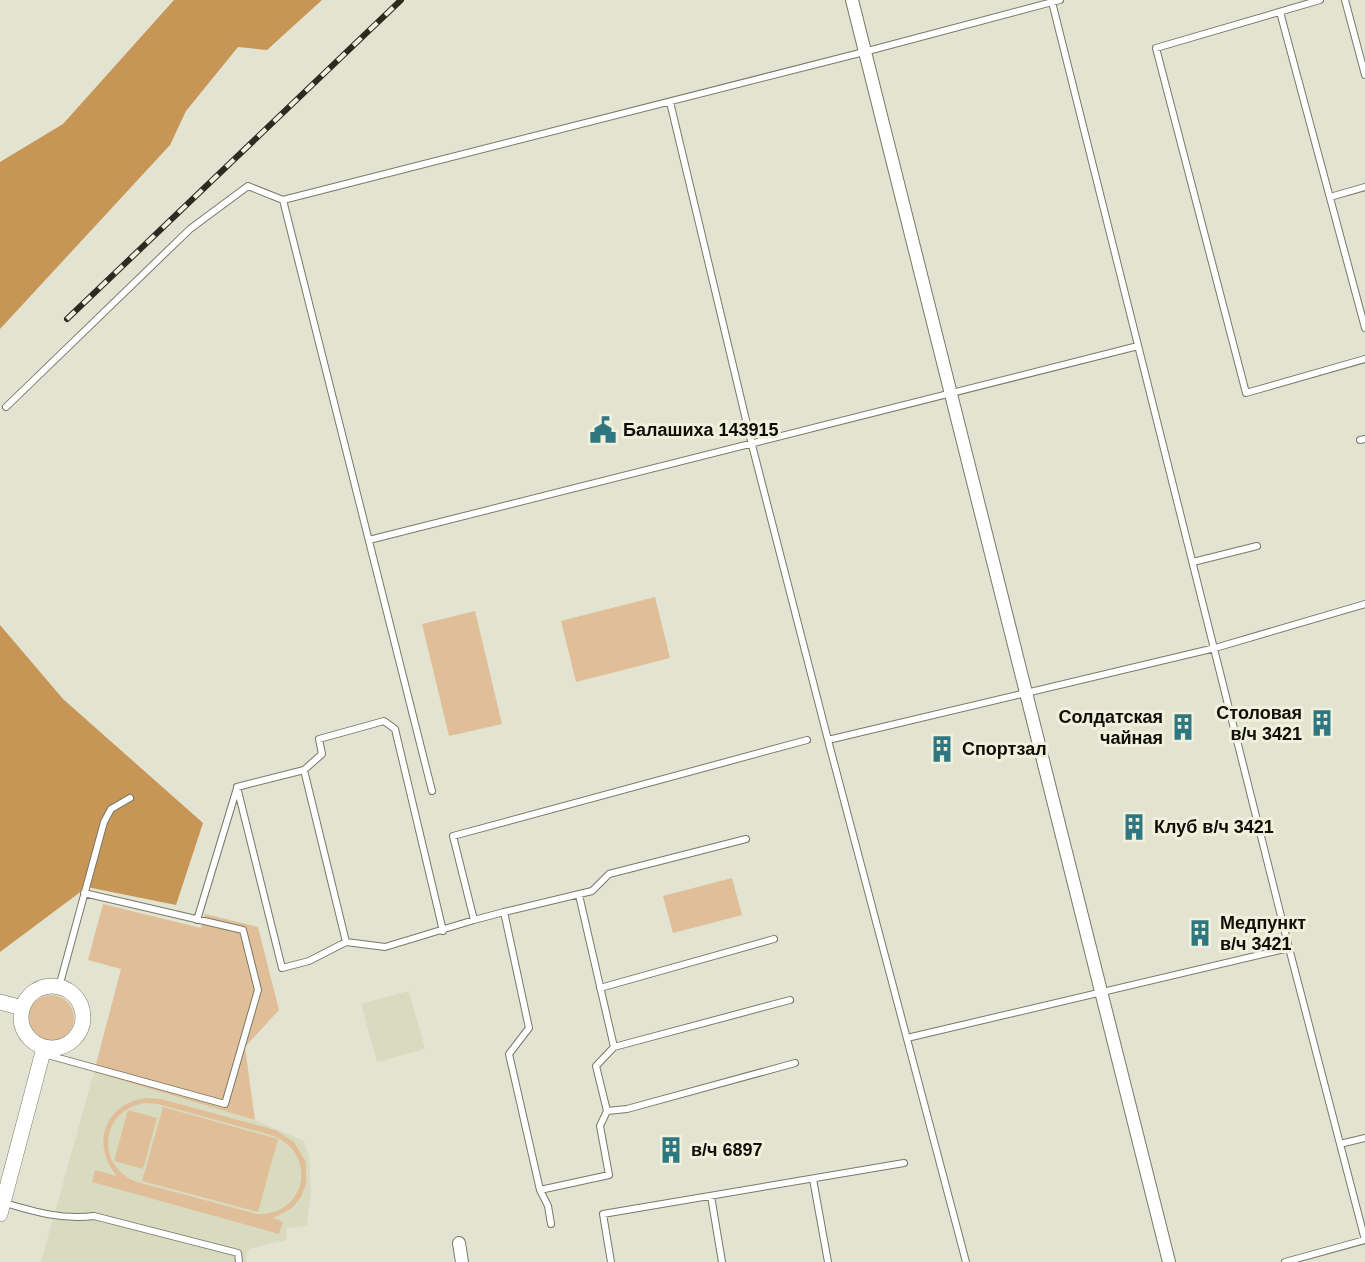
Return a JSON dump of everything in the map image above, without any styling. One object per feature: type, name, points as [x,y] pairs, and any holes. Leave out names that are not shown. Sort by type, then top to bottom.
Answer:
[{"type":"street","points":[[852,0],[1169,1262]]},
{"type":"street","points":[[44,987],[59,987],[73,994],[79,1002],[83,1022],[73,1040],[64,1046],[44,1051],[27,1037],[22,1028],[20,1018],[22,1008],[34,991],[44,987]]},
{"type":"street","points":[[0,1002],[22,1008]]},
{"type":"street","points":[[2,1208],[44,1051]]},
{"type":"street","points":[[459,1243],[462,1262]]},
{"type":"lane","points":[[6,407],[190,229],[248,186],[283,200],[1060,0]]},
{"type":"lane","points":[[1320,0],[1156,48],[1246,393],[1365,359]]},
{"type":"lane","points":[[1345,0],[1365,75]]},
{"type":"lane","points":[[1052,2],[1289,948],[1365,1240],[1286,1262]]},
{"type":"lane","points":[[1280,12],[1365,328]]},
{"type":"lane","points":[[670,102],[752,445],[966,1262]]},
{"type":"lane","points":[[1330,197],[1365,187]]},
{"type":"lane","points":[[283,200],[432,791]]},
{"type":"lane","points":[[369,540],[1138,346]]},
{"type":"lane","points":[[1193,562],[1257,546]]},
{"type":"lane","points":[[828,741],[1215,648],[1365,604]]},
{"type":"lane","points":[[237,787],[304,770],[322,754],[319,739],[384,721],[395,729],[443,931]]},
{"type":"lane","points":[[474,920],[453,836],[807,740]]},
{"type":"lane","points":[[304,770],[346,942]]},
{"type":"lane","points":[[197,920],[237,787]]},
{"type":"lane","points":[[237,787],[282,968],[309,961],[346,942],[385,947],[474,920],[579,895],[592,891],[609,874],[746,839]]},
{"type":"lane","points":[[59,987],[104,822],[111,809],[130,798]]},
{"type":"lane","points":[[44,1051],[225,1104],[258,990],[243,930],[116,904],[84,893]]},
{"type":"lane","points":[[579,895],[614,1047]]},
{"type":"lane","points":[[504,912],[529,1028],[509,1054],[540,1190],[548,1206],[551,1224]]},
{"type":"lane","points":[[600,988],[774,939]]},
{"type":"lane","points":[[906,1038],[1289,948]]},
{"type":"lane","points":[[540,1190],[609,1175],[600,1126],[607,1111],[596,1066],[614,1047],[790,1000]]},
{"type":"lane","points":[[607,1111],[627,1109],[795,1063]]},
{"type":"lane","points":[[1340,1144],[1365,1138]]},
{"type":"lane","points":[[611,1262],[603,1214],[904,1163]]},
{"type":"lane","points":[[813,1179],[828,1262]]},
{"type":"lane","points":[[711,1196],[722,1262]]},
{"type":"lane","points":[[2,1208],[54,1216],[94,1216],[238,1253],[239,1262]]},
{"type":"shaded area","points":[[174,0],[322,0],[267,50],[238,47],[186,111],[170,145],[0,329],[0,162],[63,124]]},
{"type":"shaded area","points":[[655,597],[670,658],[576,682],[561,621]]},
{"type":"shaded area","points":[[475,611],[502,724],[449,736],[422,624]]},
{"type":"shaded area","points":[[0,625],[63,699],[203,823],[176,905],[87,887],[0,952]]},
{"type":"shaded area","points":[[732,878],[742,915],[673,933],[663,896]]},
{"type":"shaded area","points":[[103,904],[201,928],[205,914],[258,927],[279,1010],[245,1047],[255,1120],[94,1072],[121,969],[88,960]]},
{"type":"shaded area","points":[[409,991],[425,1049],[377,1062],[361,1004]]},
{"type":"shaded area","points":[[51,995],[67,1002],[74,1018],[67,1034],[51,1041],[35,1034],[28,1018],[35,1002]]},
{"type":"shaded area","points":[[94,1072],[255,1120],[304,1141],[309,1156],[311,1190],[307,1226],[286,1228],[287,1240],[252,1248],[247,1253],[246,1262],[41,1262]]},
{"type":"shaded area","points":[[146,1098],[161,1099],[275,1130],[294,1142],[306,1162],[306,1184],[301,1197],[292,1208],[273,1218],[283,1222],[279,1234],[92,1182],[95,1170],[117,1176],[104,1151],[106,1127],[120,1108]],"holes":[[[144,1103],[158,1104],[271,1135],[286,1143],[296,1155],[301,1168],[301,1182],[296,1194],[287,1205],[274,1212],[257,1214],[137,1182],[123,1174],[114,1164],[109,1152],[108,1140],[111,1127],[118,1116],[129,1108]]]},
{"type":"shaded area","points":[[163,1107],[278,1139],[258,1212],[142,1181]]},
{"type":"shaded area","points":[[128,1110],[157,1118],[143,1169],[114,1161]]},
{"type":"railway","points":[[67,319],[401,0]]},
{"type":"place","name":"Балашиха 143915","points":[[603,430]]},
{"type":"place","name":"Столовая в/ч 3421","points":[[1322,723]]},
{"type":"place","name":"Солдатская чайная","points":[[1183,727]]},
{"type":"place","name":"Спортзал","points":[[942,749]]},
{"type":"place","name":"Клуб в/ч 3421","points":[[1134,827]]},
{"type":"place","name":"Медпункт в/ч 3421","points":[[1200,933]]},
{"type":"place","name":"в/ч 6897","points":[[671,1150]]}]
